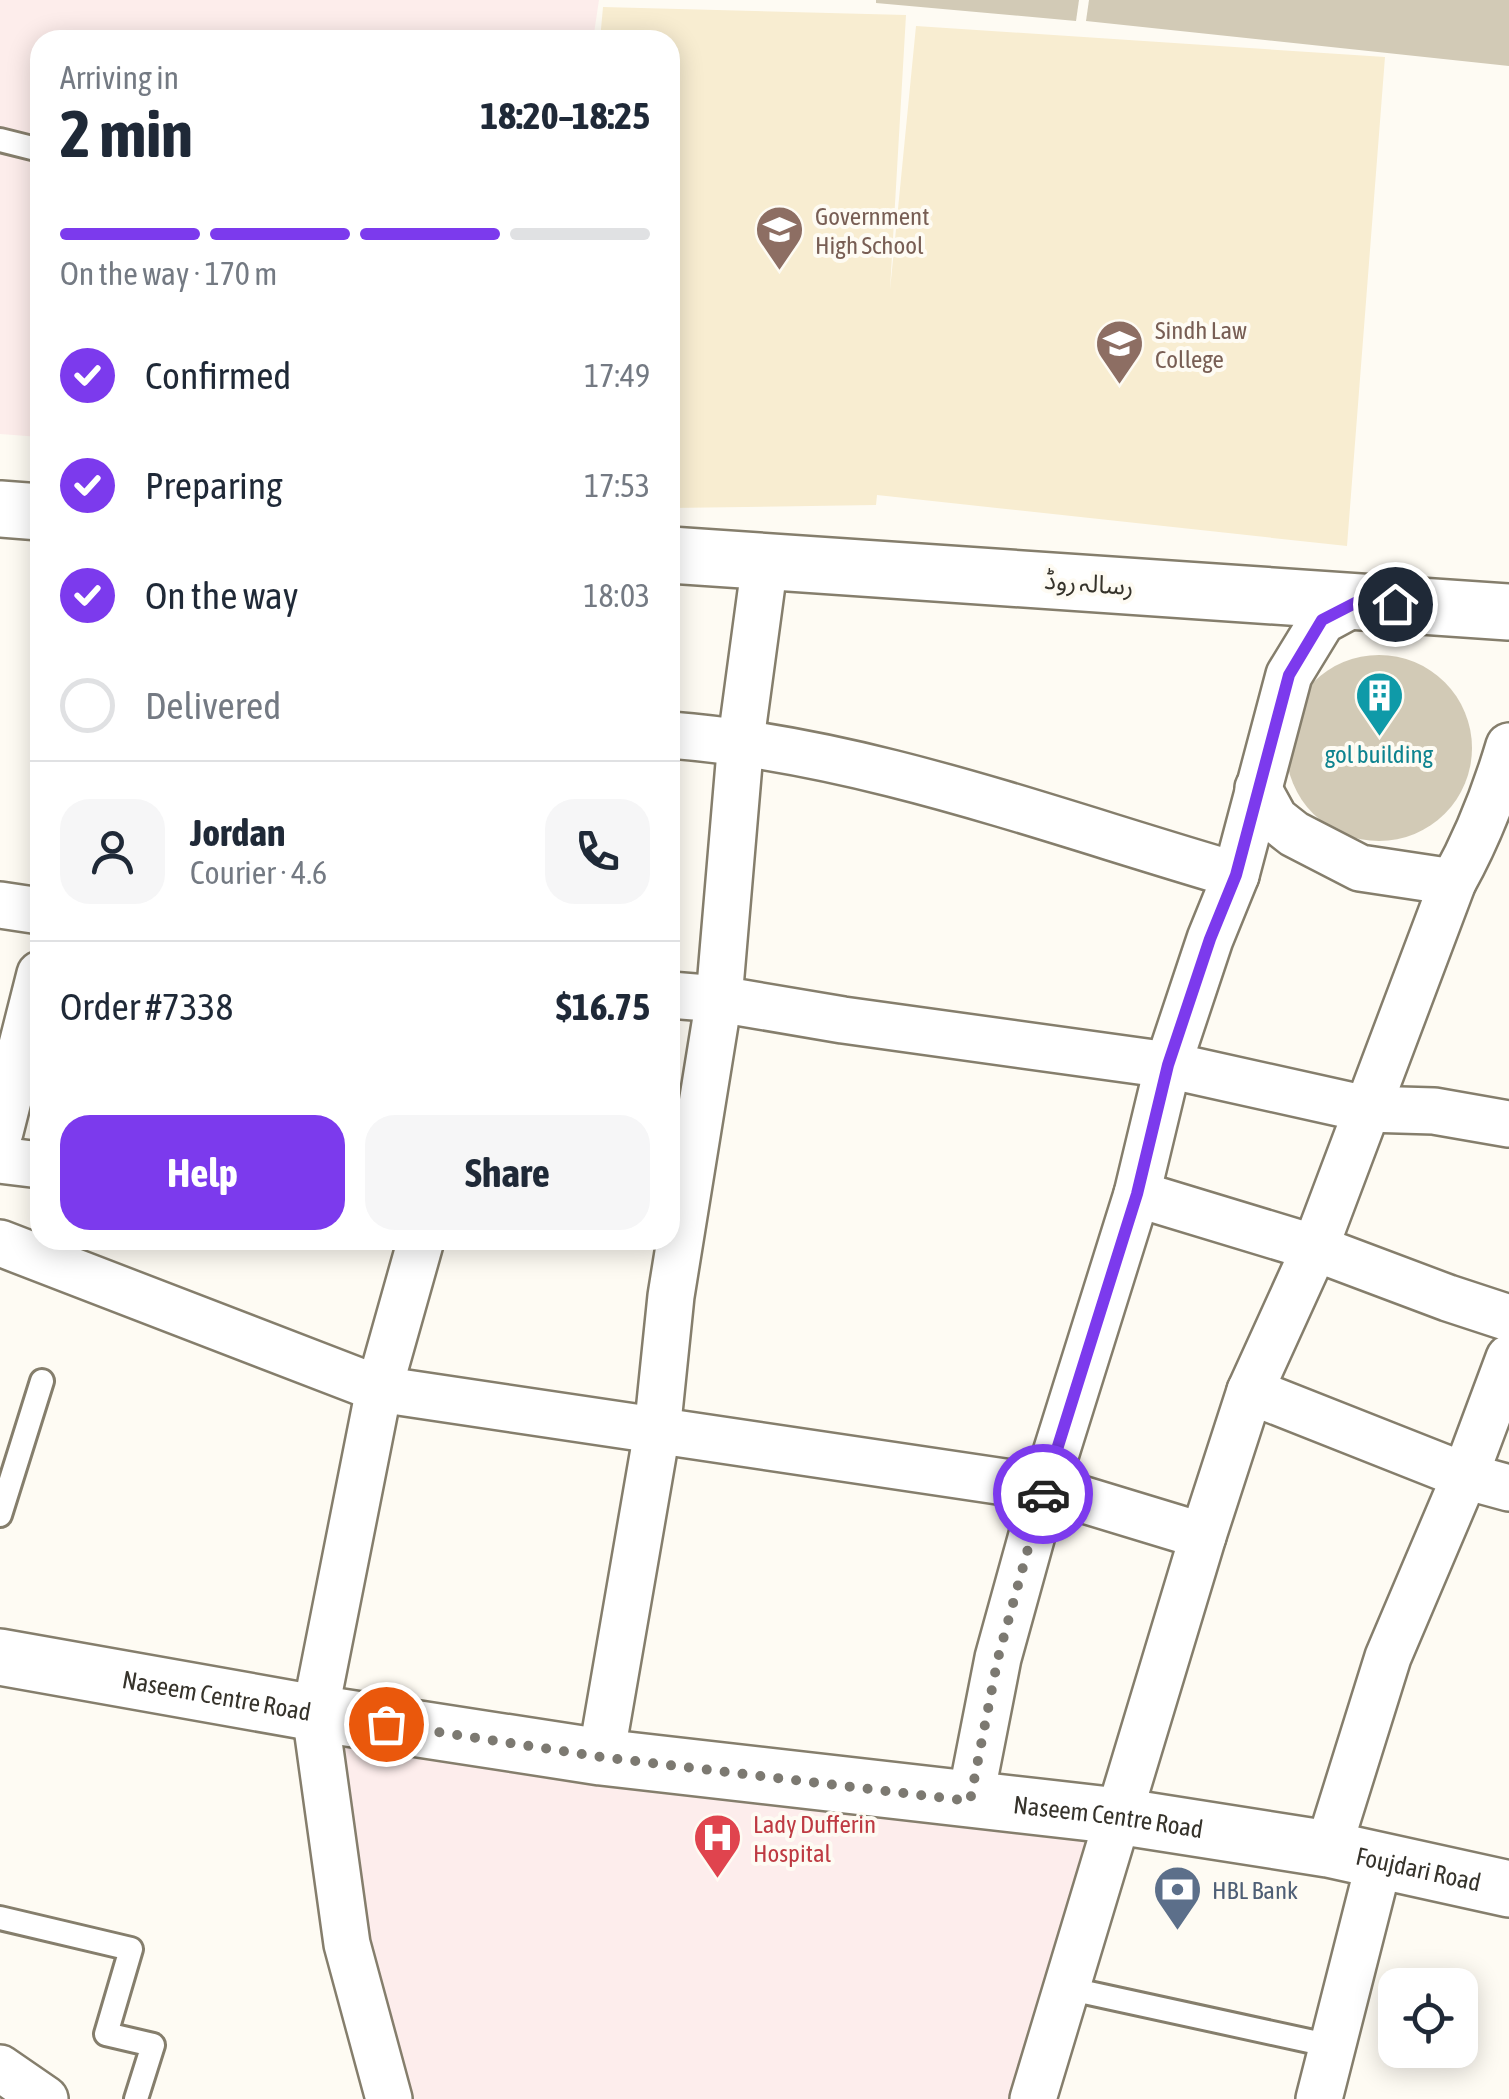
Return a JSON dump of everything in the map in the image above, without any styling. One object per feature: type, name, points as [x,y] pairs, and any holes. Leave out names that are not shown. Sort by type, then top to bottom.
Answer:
[{"type":"street","points":[[0,509],[30,511]]},
{"type":"street","name":"رسالہ روڈ","points":[[680,556],[1509,612]]},
{"type":"street","points":[[680,1240],[719,999],[740,740],[764,562]]},
{"type":"street","points":[[970,1801],[998,1658],[1045,1488],[1137,1194],[1168,1065],[1236,875],[1289,675],[1322,620],[1357,602]]},
{"type":"street","points":[[680,736],[740,740],[880,768],[1236,875]]},
{"type":"street","points":[[1033,2099],[1250,1391],[1315,1248],[1454,882],[1491,802],[1509,746]]},
{"type":"street","points":[[1258,788],[1275,819],[1294,834],[1360,868],[1454,882]]},
{"type":"street","points":[[0,904],[30,908]]},
{"type":"street","points":[[680,996],[1168,1065],[1366,1108],[1434,1110],[1509,1124]]},
{"type":"street","points":[[2,1112],[30,1010]]},
{"type":"street","points":[[0,1160],[30,1163]]},
{"type":"street","points":[[1137,1194],[1315,1248],[1509,1318]]},
{"type":"street","points":[[0,1243],[379,1390],[1045,1488],[1203,1536]]},
{"type":"street","points":[[390,2099],[347,1944],[315,1712],[379,1390],[418,1250]]},
{"type":"street","points":[[601,1757],[657,1432],[678,1250]]},
{"type":"street","points":[[1319,2099],[1332,2046],[1354,1854],[1388,1657],[1465,1476],[1509,1358]]},
{"type":"street","points":[[1250,1391],[1465,1476],[1509,1488]]},
{"type":"street","name":"Naseem Centre Road","points":[[0,1656],[315,1712],[601,1757],[1118,1816],[1354,1854]]},
{"type":"street","name":"Foujdari Road","points":[[1354,1854],[1509,1889]]},
{"type":"street","points":[[0,2068],[46,2099]]},
{"type":"lane","points":[[0,140],[30,148]]},
{"type":"lane","points":[[0,1516],[42,1380]]},
{"type":"lane","points":[[0,1918],[130,1949],[106,2034],[153,2045],[136,2099]]},
{"type":"lane","points":[[1066,1988],[1332,2046]]},
{"type":"shaded area","points":[[0,0],[599,0],[594,30],[30,30],[30,436],[0,434]]},
{"type":"shaded area","name":"Sindh Law College","points":[[603,7],[906,15],[890,290],[916,26],[1385,57],[1347,546],[877,495],[876,505],[680,508],[680,30],[601,30]]},
{"type":"shaded area","name":"Lady Dufferin Hospital","points":[[315,1713],[1118,1816],[1033,2099],[389,2099]]},
{"type":"building","points":[[876,0],[1079,0],[1076,21]]},
{"type":"building","points":[[1089,0],[1509,0],[1509,66],[1086,21]]},
{"type":"building","name":"gol building","points":[[1379,655],[1415,662],[1445,682],[1465,712],[1472,748],[1465,784],[1445,814],[1415,834],[1379,841],[1343,834],[1313,814],[1293,784],[1286,748],[1293,712],[1313,682],[1343,662]]},
{"type":"way so far","points":[[386,1724],[601,1757],[970,1801],[998,1658],[1043,1494]]},
{"type":"place","name":"Government High School","points":[[780,272]]},
{"type":"place","name":"Sindh Law College","points":[[1120,386]]},
{"type":"place","name":"gol building","points":[[1379,738]]},
{"type":"place","name":"Lady Dufferin Hospital","points":[[718,1880]]},
{"type":"place","name":"HBL Bank","points":[[1177,1932]]},
{"type":"route","points":[[1043,1494],[1137,1194],[1168,1065],[1236,875],[1289,675],[1322,620],[1357,602],[1395,604]]}]
